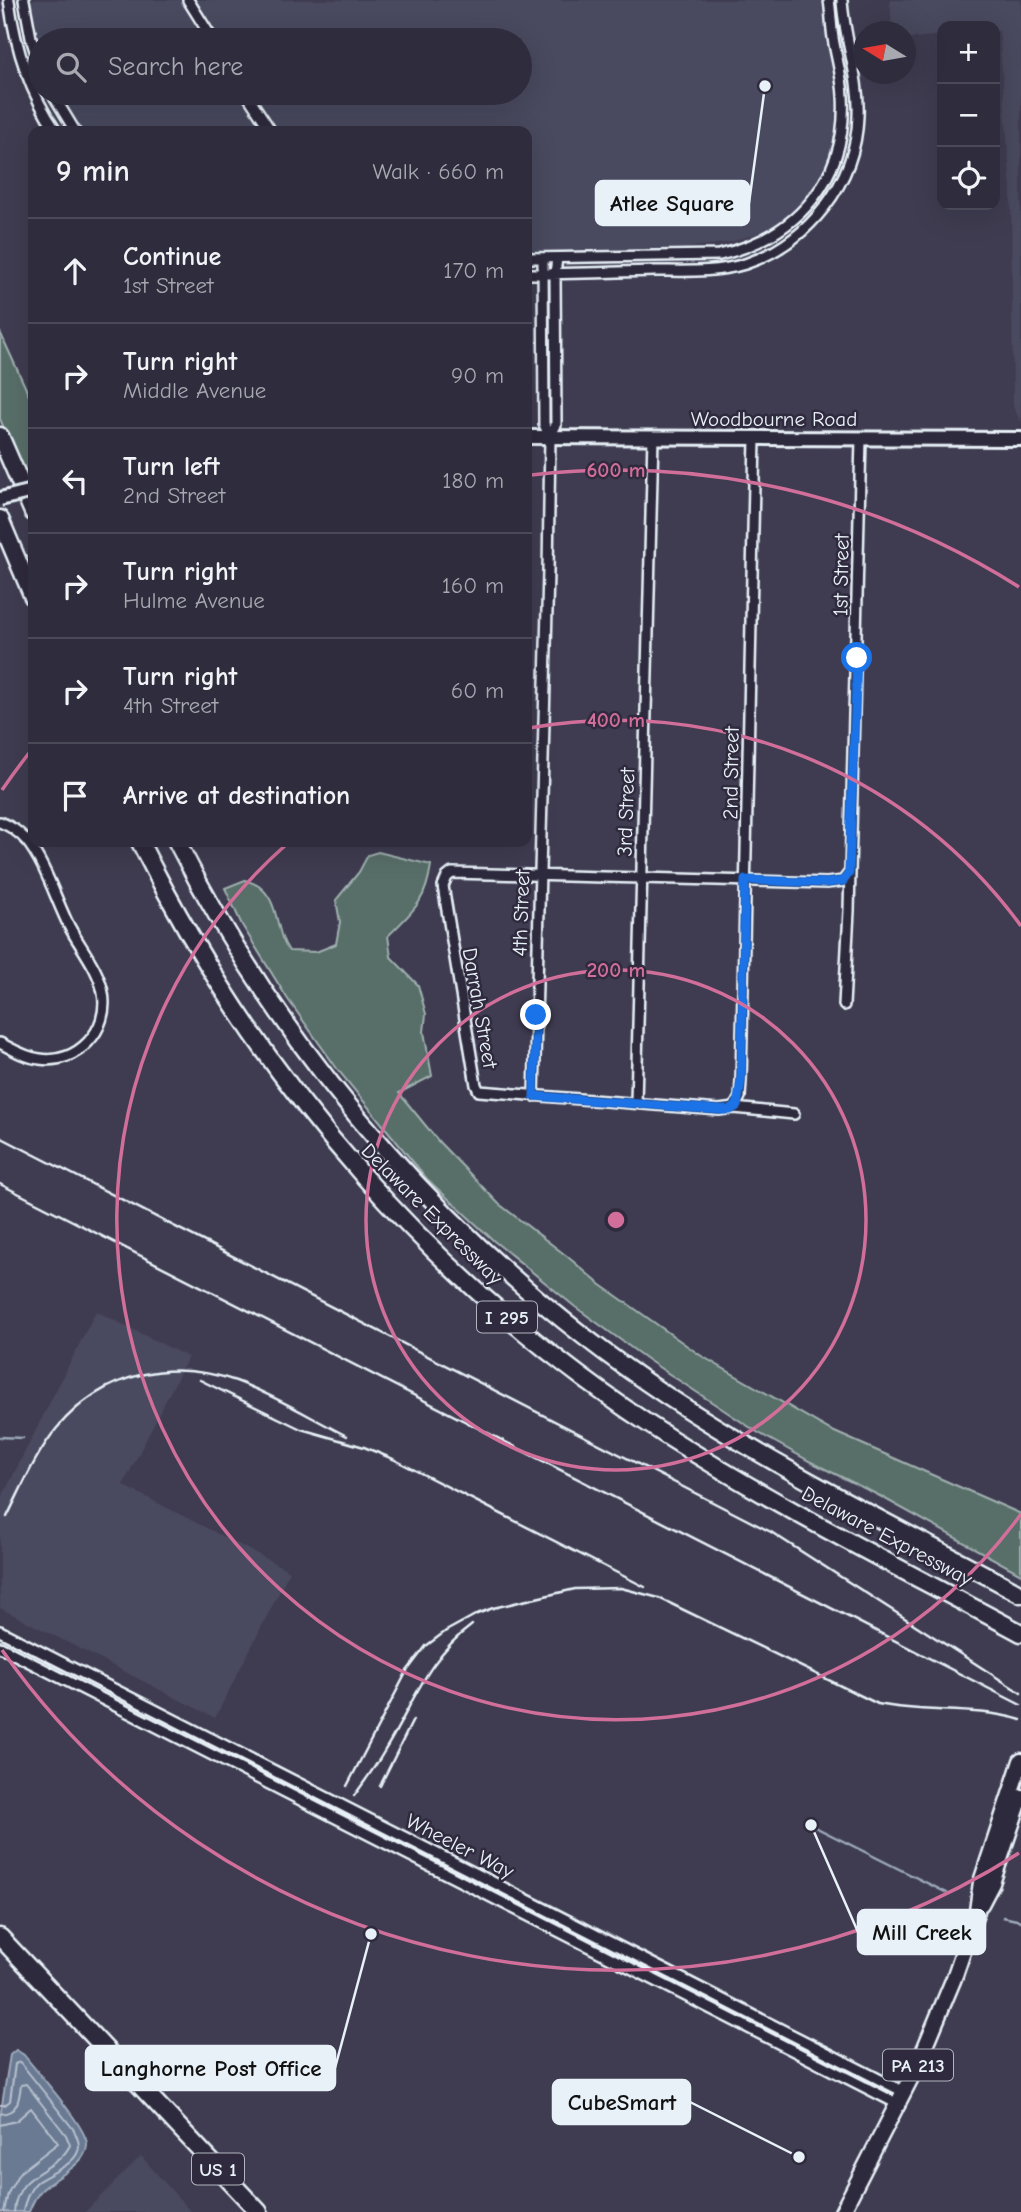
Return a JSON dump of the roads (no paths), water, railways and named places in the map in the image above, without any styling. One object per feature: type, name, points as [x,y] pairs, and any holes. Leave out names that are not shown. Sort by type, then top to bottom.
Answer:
[{"type":"highway","points":[[0,436],[28,500]]},
{"type":"highway","points":[[0,519],[28,585]]},
{"type":"highway","name":"Delaware Expressway","points":[[142,847],[194,944],[276,1069],[378,1194],[474,1288],[547,1350],[671,1439],[809,1519],[1021,1633]]},
{"type":"highway","name":"Delaware Expressway","points":[[180,847],[247,966],[317,1067],[408,1175],[503,1270],[618,1362],[713,1425],[1021,1594]]},
{"type":"highway","name":"US 1","points":[[0,1937],[259,2212]]},
{"type":"highway","name":"US 1","points":[[0,1953],[244,2212]]},
{"type":"main road","name":"Woodbourne Road","points":[[532,438],[1021,439]]},
{"type":"main road","points":[[0,499],[28,492]]},
{"type":"main road","name":"PA 213","points":[[977,1911],[981,1882],[1021,1761]]},
{"type":"main road","name":"PA 213","points":[[842,2212],[901,2098],[940,2014],[977,1911],[992,1883],[1021,1797]]},
{"type":"street","points":[[9,0],[15,39],[28,77]]},
{"type":"street","points":[[24,0],[29,28]]},
{"type":"street","points":[[188,0],[206,28]]},
{"type":"street","points":[[532,258],[719,255],[765,239],[797,216],[813,199],[832,169],[842,132],[842,84],[829,0]]},
{"type":"street","points":[[532,274],[719,270],[766,256],[781,248],[808,226],[824,210],[844,176],[851,159],[857,127],[858,90],[842,0]]},
{"type":"street","points":[[42,105],[52,126]]},
{"type":"street","points":[[59,105],[72,126]]},
{"type":"street","points":[[254,105],[268,126]]},
{"type":"street","name":"4th Street","points":[[543,258],[544,424],[550,437]]},
{"type":"street","name":"4th Street","points":[[534,1096],[550,437],[556,425],[557,258]]},
{"type":"street","name":"3rd Street","points":[[636,1103],[653,437]]},
{"type":"street","name":"2nd Street","points":[[734,1108],[740,1097],[741,1081],[755,438]]},
{"type":"street","name":"1st Street","points":[[844,1005],[857,658],[861,439]]},
{"type":"street","points":[[0,822],[20,834],[28,844]]},
{"type":"street","points":[[0,1043],[40,1060],[61,1059],[90,1041],[101,1020],[104,1007],[98,977],[69,926],[30,847]]},
{"type":"street","name":"Darrah Street","points":[[541,874],[452,873],[447,877],[443,896],[476,1085],[482,1092],[794,1114]]},
{"type":"street","points":[[541,874],[827,883],[843,881],[849,873]]},
{"type":"street","name":"Wheeler Way","points":[[0,1631],[901,2098]]},
{"type":"street","name":"Wheeler Way","points":[[0,1647],[901,2098]]},
{"type":"water","points":[[16,2050],[24,2055],[70,2112],[87,2144],[81,2159],[41,2191],[29,2212],[0,2212],[0,2117],[10,2055]]},
{"type":"waterway","points":[[0,1437],[23,1438]]},
{"type":"waterway","points":[[811,1825],[947,1893]]},
{"type":"waterway","points":[[1003,1917],[1021,1921]]},
{"type":"railway","points":[[0,1137],[771,1532],[1021,1693]]},
{"type":"railway","points":[[0,1184],[1021,1705]]},
{"type":"railway","points":[[7,1517],[36,1459],[57,1428],[75,1409],[95,1394],[139,1375],[187,1371],[236,1381],[347,1436]]},
{"type":"railway","points":[[200,1380],[301,1429],[364,1447],[393,1459],[645,1587]]},
{"type":"railway","points":[[347,1786],[407,1671],[426,1646],[477,1614],[575,1589],[621,1588],[659,1598],[878,1704],[985,1713],[1021,1720]]},
{"type":"railway","points":[[354,1796],[382,1756],[432,1667],[456,1638],[472,1625]]},
{"type":"railway","points":[[380,1786],[413,1720]]},
{"type":"place","name":"Atlee Square","points":[[765,86]]},
{"type":"place","name":"Mill Creek","points":[[811,1825]]},
{"type":"place","name":"Langhorne Post Office","points":[[371,1934]]},
{"type":"place","name":"CubeSmart","points":[[799,2157]]}]
